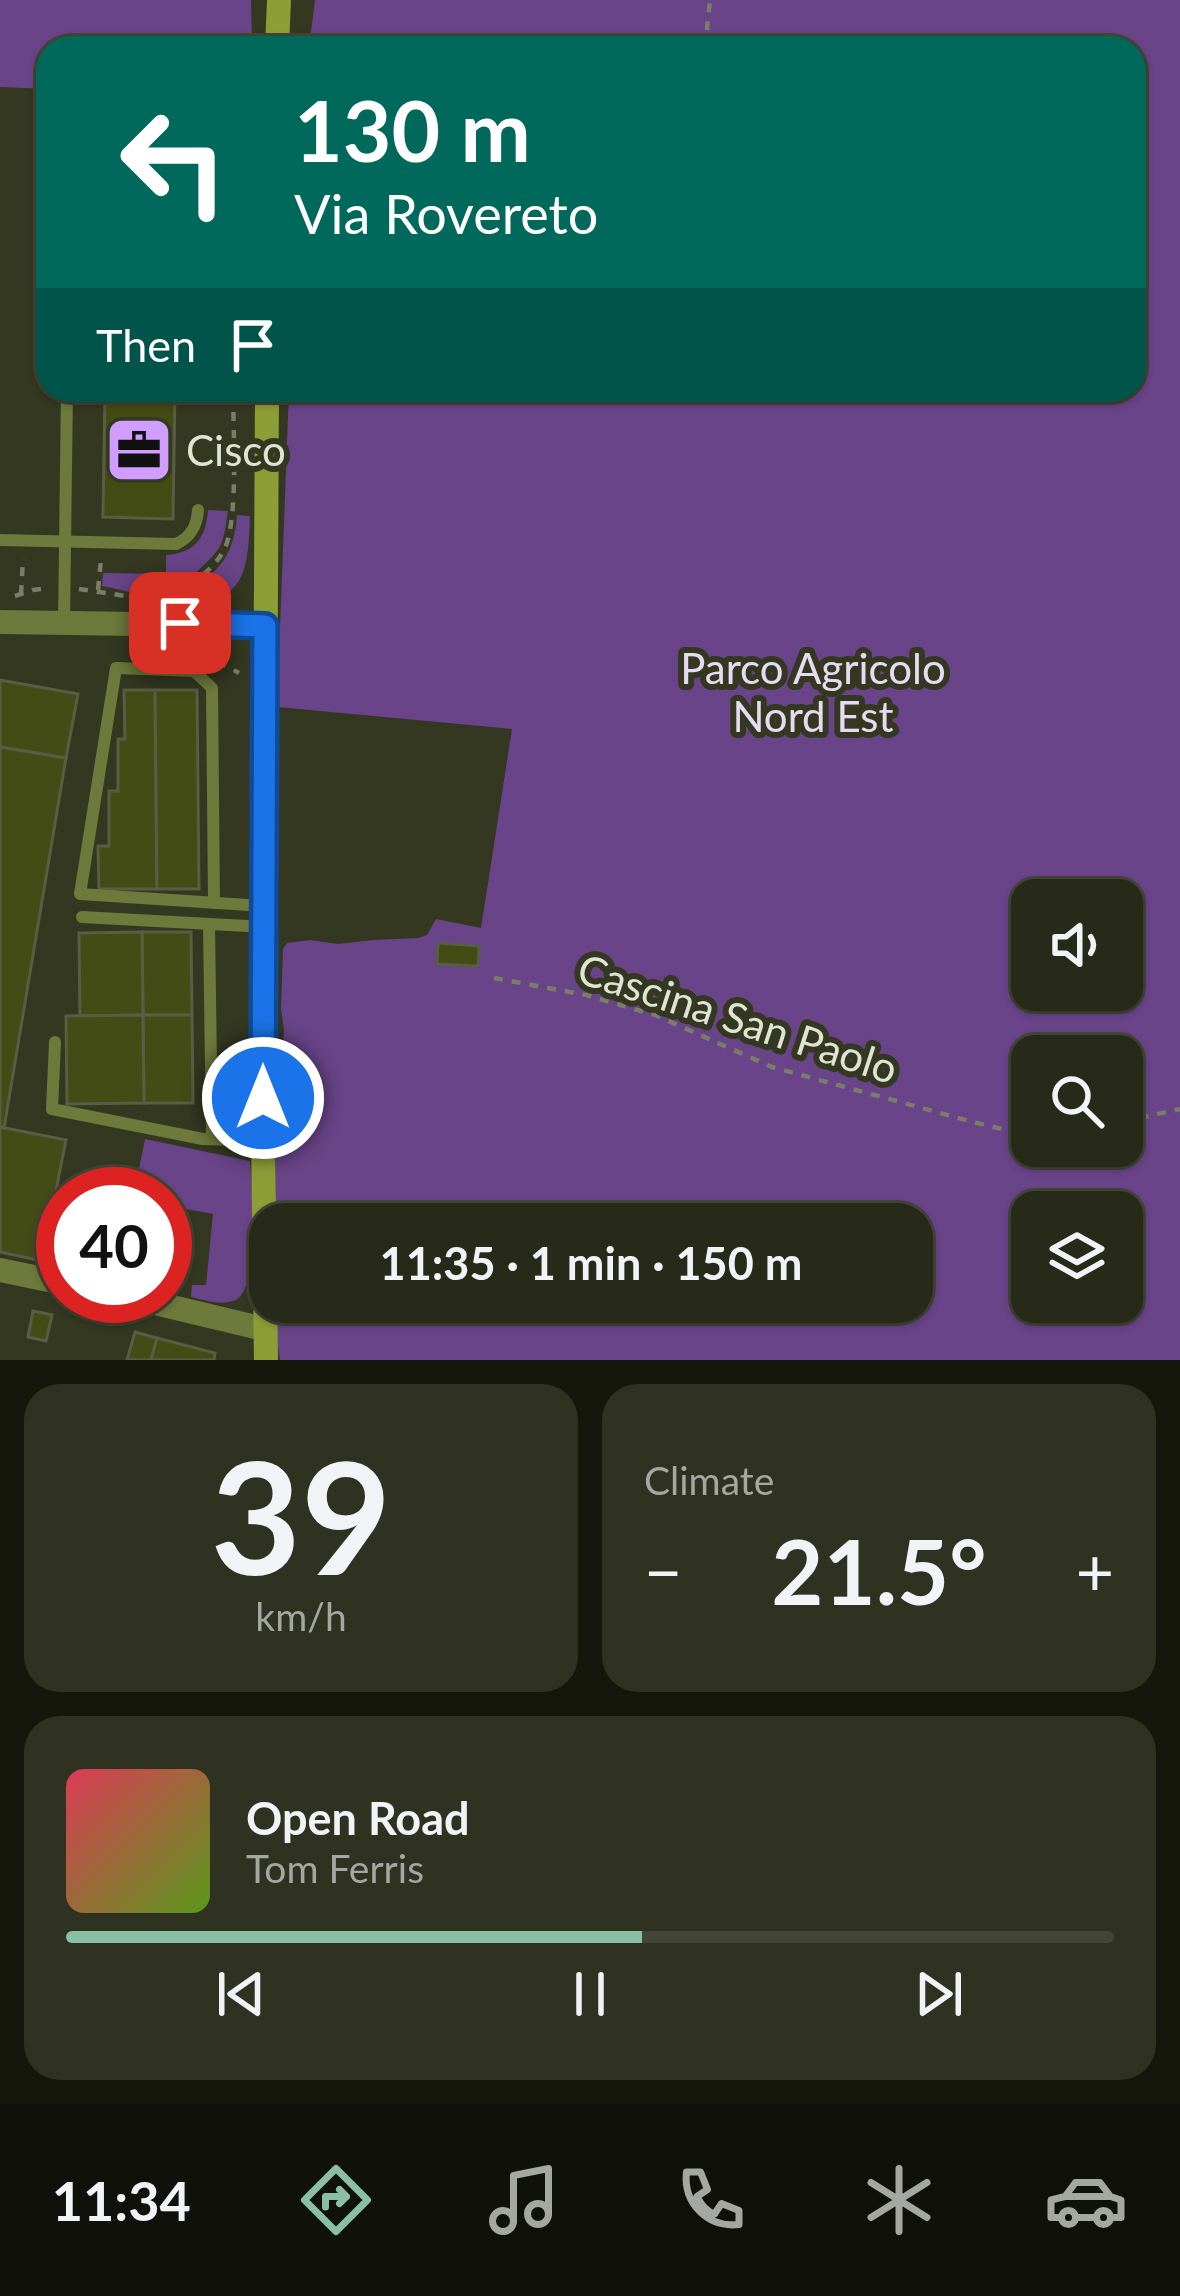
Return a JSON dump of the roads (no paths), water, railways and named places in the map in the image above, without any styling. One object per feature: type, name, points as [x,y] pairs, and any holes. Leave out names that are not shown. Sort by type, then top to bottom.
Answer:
[{"type":"street","points":[[278,36],[279,0]]},
{"type":"street","points":[[266,1360],[267,402]]},
{"type":"street","points":[[0,622],[265,626]]},
{"type":"street","points":[[0,1270],[36,1277]]},
{"type":"street","points":[[192,1311],[265,1329]]},
{"type":"lane","points":[[64,624],[67,402]]},
{"type":"lane","points":[[0,540],[176,544],[191,532],[198,510]]},
{"type":"lane","points":[[214,903],[212,688],[194,671],[116,668],[80,894],[214,903],[264,917]]},
{"type":"lane","points":[[82,917],[209,924],[264,917]]},
{"type":"lane","points":[[209,924],[212,1139]]},
{"type":"lane","points":[[55,1042],[52,1109],[212,1139],[263,1141]]},
{"type":"place","name":"Cisco","points":[[139,450]]},
{"type":"park label","name":"Parco Agricolo Nord Est","points":[[813,692]]}]
